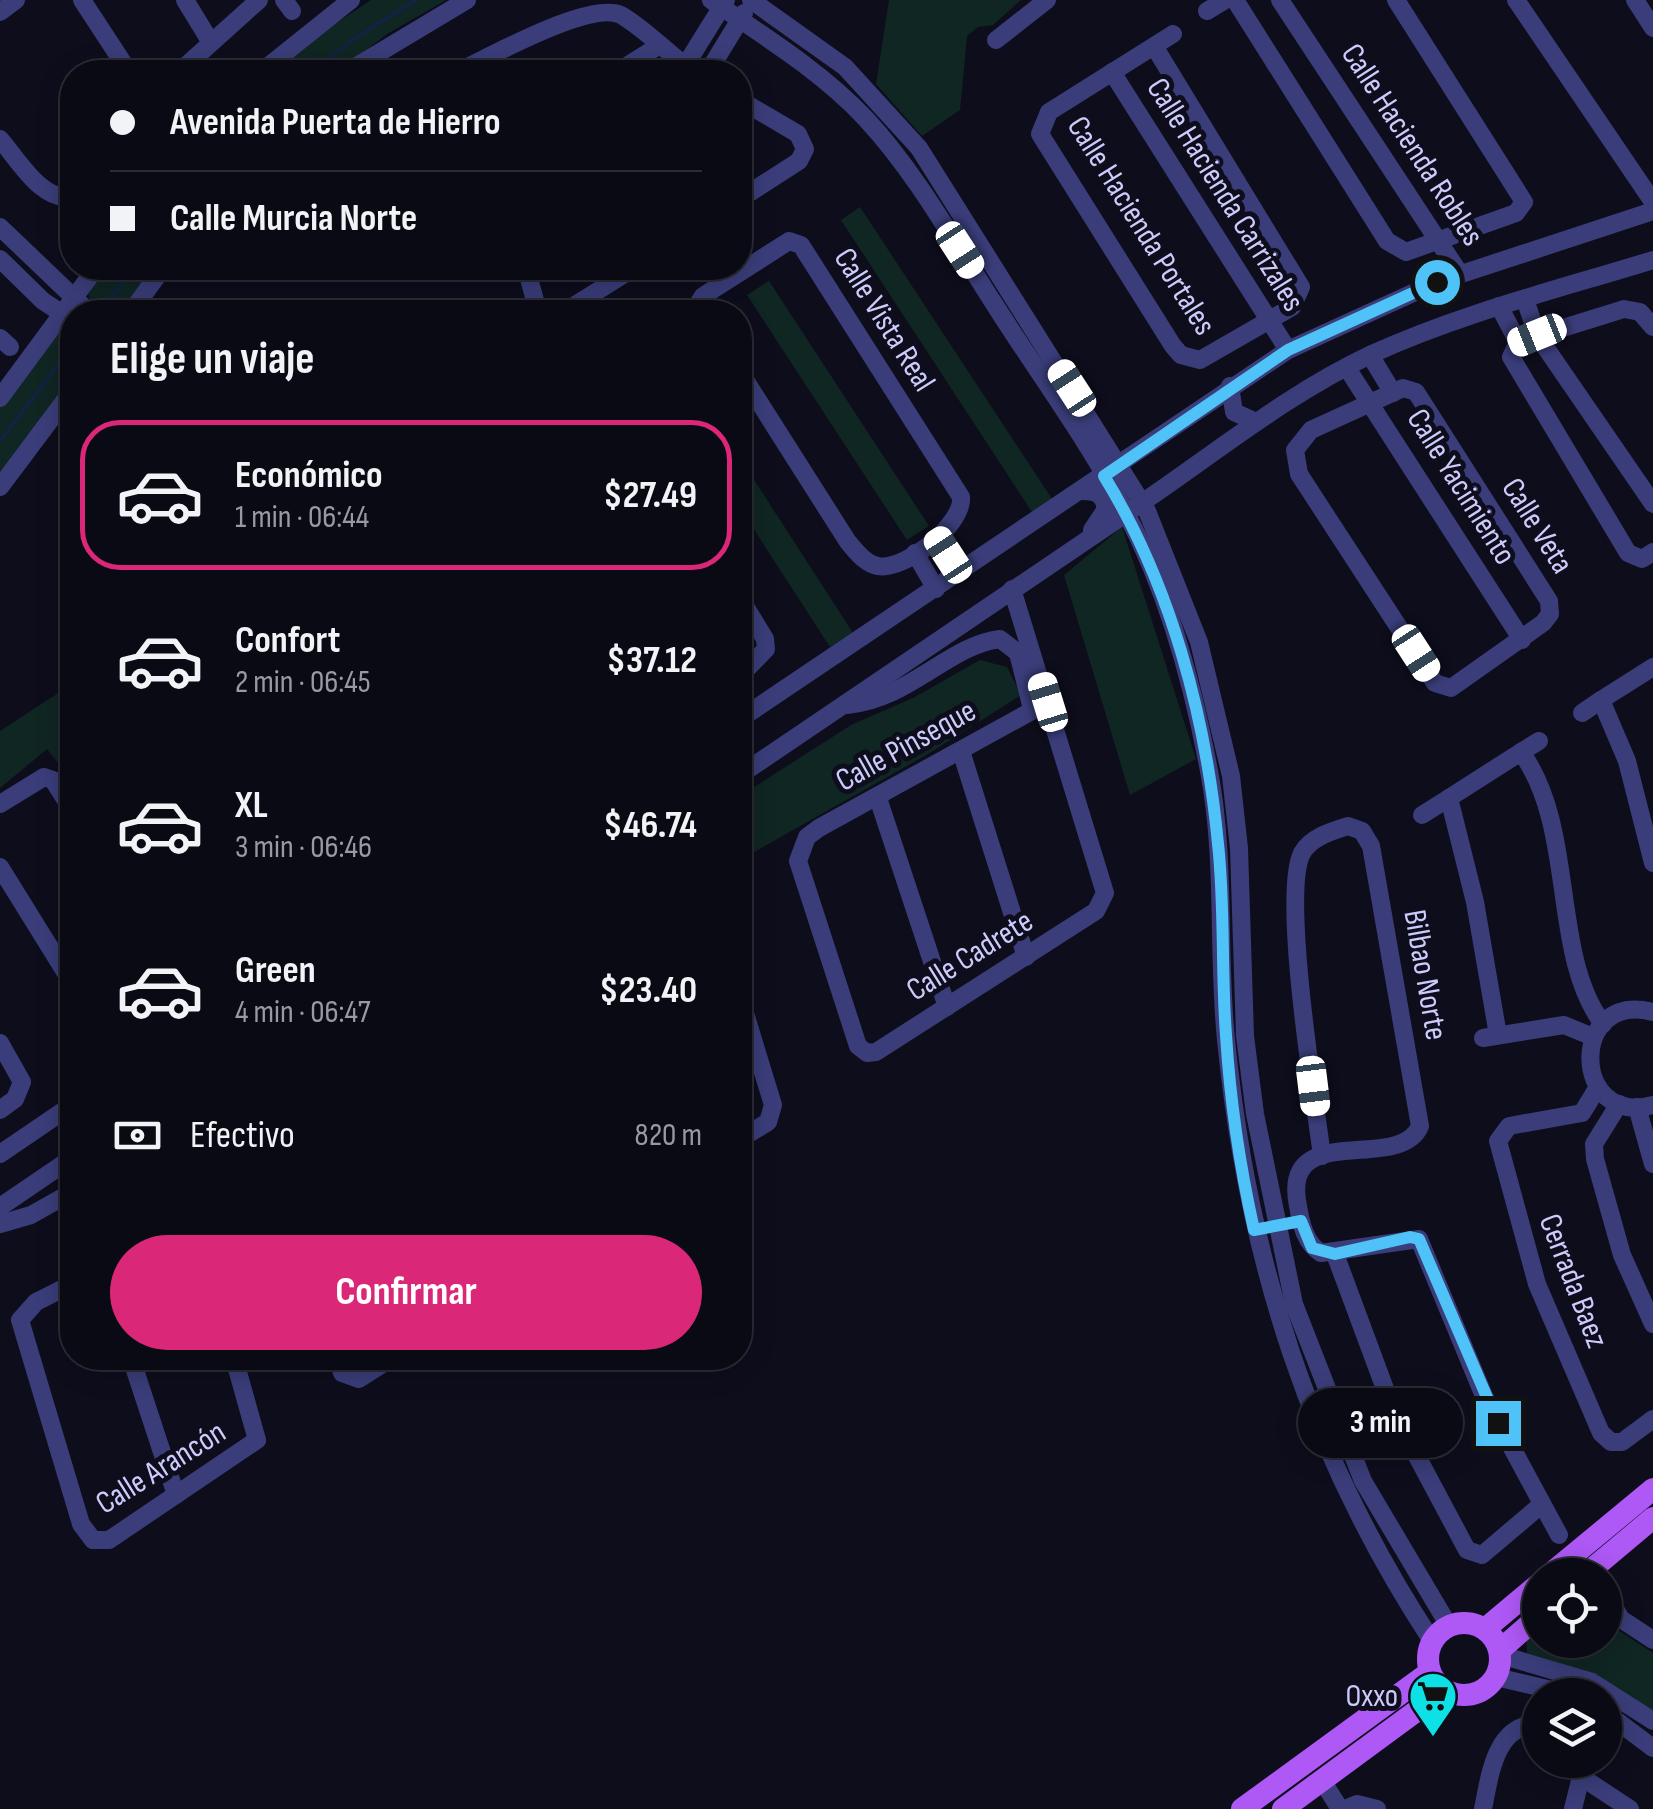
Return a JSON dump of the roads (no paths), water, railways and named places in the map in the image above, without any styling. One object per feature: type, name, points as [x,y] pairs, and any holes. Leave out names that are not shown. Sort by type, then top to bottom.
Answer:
[{"type":"main road","points":[[1570,1558],[1653,1489]]},
{"type":"main road","points":[[1609,1558],[1653,1518]]},
{"type":"main road","points":[[1485,1628],[1522,1598]]},
{"type":"main road","points":[[1296,1805],[1438,1681],[1440,1634],[1474,1624],[1485,1628],[1499,1661]]},
{"type":"main road","points":[[1438,1681],[1474,1695],[1522,1635]]},
{"type":"main road","points":[[1242,1809],[1438,1681]]},
{"type":"street","points":[[0,12],[16,0]]},
{"type":"street","points":[[82,0],[121,60]]},
{"type":"street","points":[[185,0],[210,41]]},
{"type":"street","points":[[191,60],[259,0]]},
{"type":"street","points":[[275,60],[351,0]]},
{"type":"street","points":[[367,60],[468,0]]},
{"type":"street","points":[[715,60],[752,0],[845,66],[919,148],[1120,464],[1180,651],[1210,777],[1219,849],[1226,1036],[1249,1208],[1279,1325],[1325,1446],[1370,1535],[1440,1634]]},
{"type":"street","points":[[996,40],[1046,0]]},
{"type":"street","points":[[1207,11],[1225,0]]},
{"type":"street","points":[[1234,0],[1396,248],[1417,251],[1516,212],[1524,202],[1396,0]]},
{"type":"street","name":"Calle Hacienda Robles","points":[[1280,0],[1460,274]]},
{"type":"street","points":[[1516,0],[1653,202]]},
{"type":"street","points":[[1635,0],[1653,28]]},
{"type":"street","points":[[694,60],[720,2],[840,94],[901,159],[1104,476],[1134,508],[1199,642],[1230,776],[1239,848],[1245,1036],[1274,1226],[1294,1304],[1345,1443],[1440,1634]]},
{"type":"street","points":[[484,60],[592,11],[620,14],[679,60]]},
{"type":"street","points":[[1112,72],[1173,34]]},
{"type":"street","points":[[636,60],[660,45]]},
{"type":"street","name":"Calle Hacienda Carrizales","points":[[1154,46],[1298,278],[1296,300],[1314,336]]},
{"type":"street","name":"Calle Hacienda Carrizales","points":[[1112,72],[1288,350]]},
{"type":"street","name":"Calle Hacienda Portales","points":[[1112,72],[1048,112],[1040,134],[1163,330],[1181,355],[1192,360],[1211,356],[1268,320]]},
{"type":"street","points":[[752,105],[802,138],[804,153],[799,161],[752,191]]},
{"type":"street","points":[[0,139],[49,192],[60,197]]},
{"type":"street","points":[[752,712],[1288,350],[1437,282],[1653,211]]},
{"type":"street","points":[[0,227],[62,300]]},
{"type":"street","name":"Calle Vista Real","points":[[752,265],[789,241],[801,246],[961,497],[962,509],[956,522],[889,566],[866,561],[848,542],[752,391]]},
{"type":"street","name":"Calle Hacienda Robles","points":[[1417,251],[1437,282]]},
{"type":"street","points":[[0,259],[43,301],[60,307]]},
{"type":"street","points":[[752,766],[1134,508],[1232,436],[1370,355],[1500,306],[1653,260]]},
{"type":"street","points":[[583,300],[615,280]]},
{"type":"street","name":"Calle Vista Real","points":[[700,300],[728,280]]},
{"type":"street","points":[[1525,299],[1537,335],[1653,504]]},
{"type":"street","points":[[1268,320],[1296,300]]},
{"type":"street","points":[[1500,306],[1518,342]]},
{"type":"street","points":[[1653,327],[1632,308],[1518,342],[1510,357],[1628,553],[1642,558],[1653,552]]},
{"type":"street","points":[[0,398],[60,323]]},
{"type":"street","name":"Calle Yacimiento","points":[[1370,355],[1394,393]]},
{"type":"street","name":"Calle Yacimiento","points":[[1348,368],[1522,640]]},
{"type":"street","points":[[1230,386],[1234,412],[1256,422]]},
{"type":"street","name":"Calle Veta","points":[[1403,388],[1416,392],[1544,588],[1550,614],[1522,640],[1451,688],[1441,688],[1300,474],[1295,450],[1311,430],[1394,393],[1403,388]]},
{"type":"street","points":[[1206,403],[1228,416],[1232,436]]},
{"type":"street","points":[[0,487],[60,407]]},
{"type":"street","points":[[1079,545],[1106,509],[1100,494],[1082,491]]},
{"type":"street","points":[[937,538],[960,573]]},
{"type":"street","points":[[914,553],[936,589]]},
{"type":"street","points":[[1012,590],[1040,706]]},
{"type":"street","points":[[752,618],[765,639],[766,649],[752,664]]},
{"type":"street","points":[[842,706],[886,697],[975,647],[1000,639],[1018,653],[1040,706]]},
{"type":"street","points":[[1582,714],[1653,666]]},
{"type":"street","points":[[752,689],[763,705]]},
{"type":"street","points":[[1601,700],[1627,761],[1653,863]]},
{"type":"street","name":"Calle Pinseque","points":[[866,1053],[858,1046],[798,861],[800,849],[819,828],[1040,706]]},
{"type":"street","name":"Calle Cadrete","points":[[866,1053],[876,1052],[1026,957],[1102,903],[1105,893],[1040,706]]},
{"type":"street","points":[[1422,815],[1539,741]]},
{"type":"street","points":[[961,750],[1026,957]]},
{"type":"street","points":[[1521,752],[1533,769],[1560,864],[1584,998],[1598,1030]]},
{"type":"street","points":[[0,804],[44,777],[53,780],[60,791]]},
{"type":"street","points":[[878,798],[947,1007]]},
{"type":"street","points":[[1449,798],[1475,902],[1490,1036],[1564,1025],[1598,1030]]},
{"type":"street","name":"Bilbao Norte","points":[[1348,826],[1356,828],[1371,846],[1420,1126],[1413,1137],[1322,1156],[1300,982],[1299,860],[1312,841],[1348,826]]},
{"type":"street","points":[[0,867],[60,964]]},
{"type":"street","points":[[1564,1025],[1584,998]]},
{"type":"street","points":[[1650,1005],[1629,1010],[1598,1030],[1588,1054],[1598,1087],[1636,1105],[1653,1164]]},
{"type":"street","points":[[752,1040],[773,1114],[752,1132]]},
{"type":"street","points":[[0,1042],[22,1082],[15,1098],[0,1111],[19,1141]]},
{"type":"street","name":"Cerrada Baez","points":[[1598,1087],[1582,1113],[1509,1126],[1498,1141],[1538,1284],[1592,1414],[1611,1442],[1622,1442],[1653,1419]]},
{"type":"street","name":"Cerrada Baez","points":[[1636,1105],[1594,1150],[1622,1255],[1653,1324]]},
{"type":"street","points":[[1,1151],[60,1113]]},
{"type":"street","points":[[1322,1156],[1304,1165],[1296,1176],[1296,1199],[1312,1248],[1335,1254],[1410,1237],[1419,1239],[1484,1396],[1559,1534]]},
{"type":"street","points":[[0,1207],[60,1166]]},
{"type":"street","points":[[0,1224],[32,1215],[60,1199]]},
{"type":"street","points":[[1249,1208],[1296,1199]]},
{"type":"street","points":[[1254,1230],[1301,1221]]},
{"type":"street","points":[[1335,1254],[1394,1413],[1467,1550],[1482,1555],[1540,1505]]},
{"type":"street","name":"Calle Arancón","points":[[60,1290],[24,1312],[21,1326],[81,1524],[93,1540],[108,1540],[258,1440],[238,1370]]},
{"type":"street","points":[[134,1370],[176,1496]]},
{"type":"street","points":[[341,1370],[350,1378],[359,1379],[373,1370]]},
{"type":"street","points":[[1622,1620],[1653,1640]]},
{"type":"street","points":[[1499,1661],[1531,1678]]},
{"type":"street","points":[[1499,1661],[1592,1682],[1653,1721]]},
{"type":"street","points":[[1622,1725],[1653,1748]]},
{"type":"street","points":[[1483,1809],[1493,1766],[1506,1737],[1522,1726]]},
{"type":"street","points":[[1574,1809],[1582,1778]]},
{"type":"street","points":[[1594,1778],[1630,1809]]},
{"type":"street","points":[[1323,1782],[1343,1809],[1357,1804],[1378,1809]]},
{"type":"waterway","points":[[326,60],[416,0]]},
{"type":"waterway","points":[[109,300],[125,280]]},
{"type":"waterway","points":[[0,441],[60,363]]},
{"type":"place","name":"Oxxo","points":[[1433,1738]]}]
